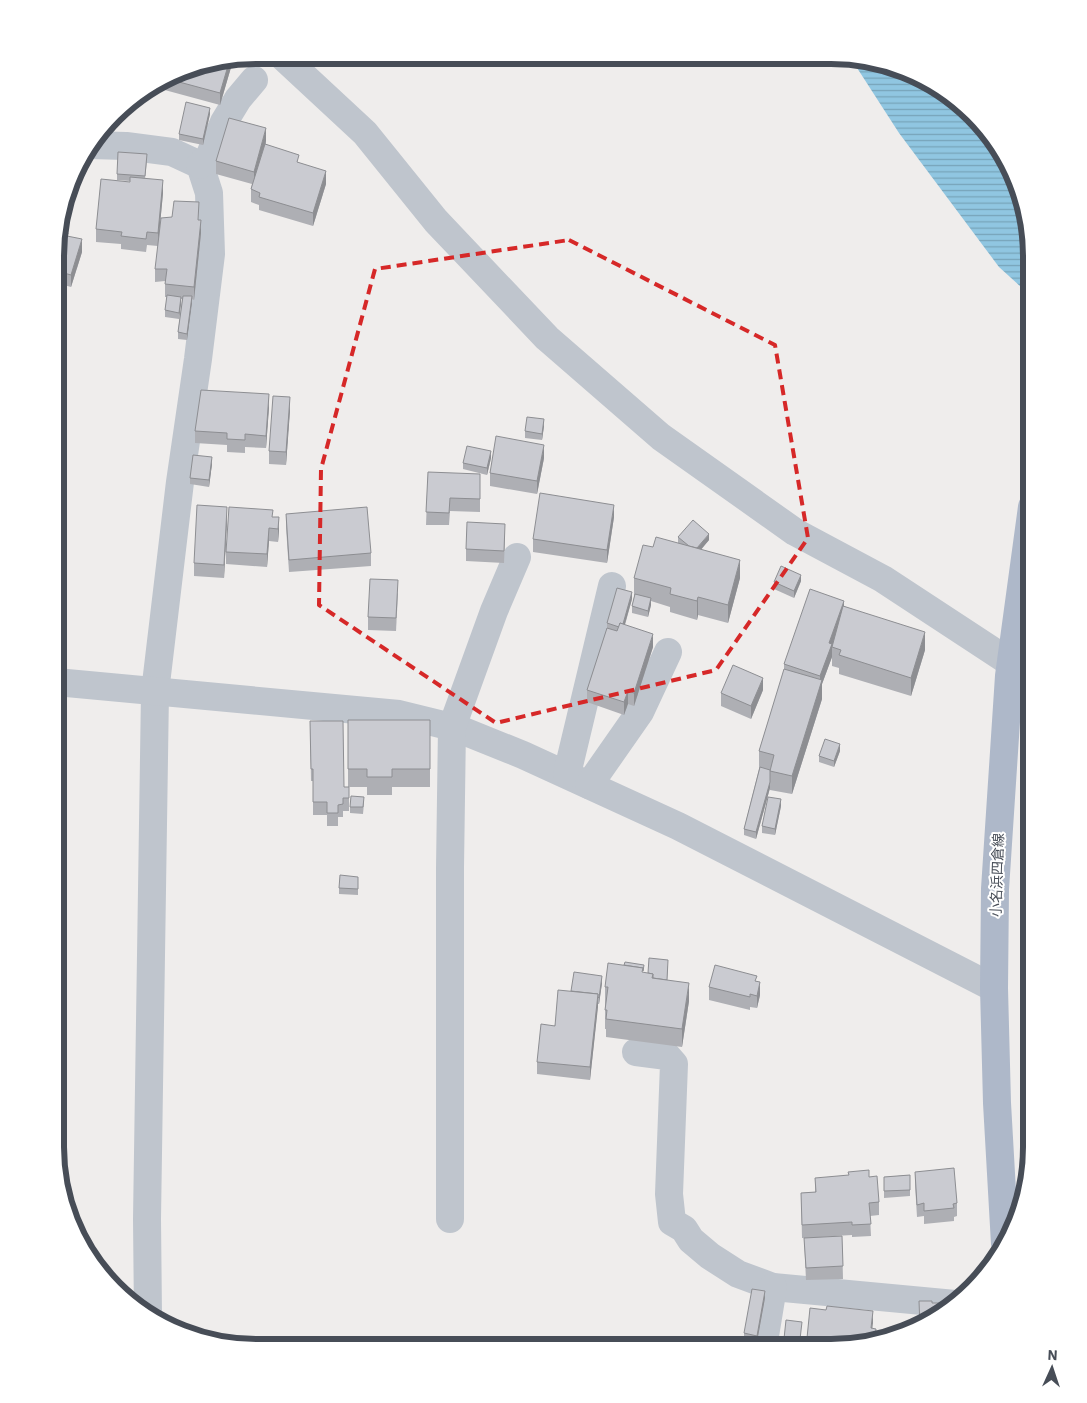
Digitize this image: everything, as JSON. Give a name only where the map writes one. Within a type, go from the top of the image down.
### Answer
[{"type":"main road","name":"小名浜四倉線","points":[[1004,1230],[997,1103],[994,988],[995,889],[1000,797],[1019,658],[1023,612]]},
{"type":"street","points":[[292,64],[365,133],[436,221],[547,338],[661,437],[795,532],[883,579],[1019,658]]},
{"type":"street","points":[[200,165],[209,157],[213,144],[238,99],[254,80]]},
{"type":"street","points":[[99,145],[126,146],[172,152],[200,165],[209,193],[211,254],[180,482],[155,692],[148,1306]]},
{"type":"street","points":[[450,1219],[452,727],[494,611],[517,558]]},
{"type":"street","points":[[578,780],[612,586]]},
{"type":"street","points":[[578,780],[640,712],[668,652]]},
{"type":"street","points":[[64,683],[399,714],[452,727],[523,755],[678,826],[994,988]]},
{"type":"street","points":[[636,1052],[667,1056],[674,1064],[669,1194],[672,1222],[684,1229],[691,1240],[710,1256],[738,1274],[773,1287],[944,1303]]},
{"type":"street","points":[[764,1339],[773,1287]]},
{"type":"highlighted area","points":[[569,240],[775,345],[808,538],[716,670],[496,723],[319,605],[321,469],[375,269]]},
{"type":"water","points":[[855,65],[881,70],[905,78],[927,89],[958,111],[984,139],[998,160],[1009,182],[1017,206],[1023,243],[1023,289],[999,267],[899,133]]},
{"type":"building","points":[[228,65],[220,93],[176,81],[206,70]]},
{"type":"building","points":[[186,102],[210,108],[203,139],[179,134]]},
{"type":"building","points":[[229,118],[266,128],[254,172],[216,161]]},
{"type":"building","points":[[265,144],[299,155],[297,162],[326,171],[313,213],[259,197],[260,193],[251,189]]},
{"type":"building","points":[[118,152],[147,154],[145,176],[117,174]]},
{"type":"building","points":[[130,177],[163,180],[158,233],[147,232],[146,239],[121,236],[122,232],[96,229],[101,179],[130,182]]},
{"type":"building","points":[[174,201],[199,202],[198,220],[201,220],[194,287],[165,284],[167,269],[155,269],[161,218],[172,217]]},
{"type":"building","points":[[65,232],[68,233],[67,236],[82,239],[71,275],[64,273]]},
{"type":"building","points":[[167,295],[181,297],[179,313],[165,310]]},
{"type":"building","points":[[183,296],[192,296],[187,334],[178,332]]},
{"type":"building","points":[[201,390],[269,394],[266,436],[245,434],[245,440],[227,439],[227,433],[195,431]]},
{"type":"building","points":[[273,396],[290,397],[286,452],[269,451]]},
{"type":"building","points":[[527,417],[544,419],[542,434],[525,431]]},
{"type":"building","points":[[496,436],[544,445],[537,481],[490,473]]},
{"type":"building","points":[[467,446],[491,451],[487,468],[463,463]]},
{"type":"building","points":[[193,455],[212,457],[209,480],[190,478]]},
{"type":"building","points":[[428,472],[480,474],[480,499],[450,498],[449,513],[426,512]]},
{"type":"building","points":[[540,493],[614,505],[607,550],[533,539]]},
{"type":"building","points":[[197,505],[227,507],[224,565],[194,563]]},
{"type":"building","points":[[229,507],[273,510],[272,517],[279,517],[278,529],[269,528],[267,554],[226,552]]},
{"type":"building","points":[[367,507],[371,553],[289,560],[286,514]]},
{"type":"building","points":[[693,520],[709,534],[697,548],[689,546],[678,537]]},
{"type":"building","points":[[467,522],[505,524],[504,551],[466,549]]},
{"type":"building","points":[[656,537],[740,560],[728,605],[698,597],[697,601],[670,594],[671,588],[634,578],[643,545],[653,547]]},
{"type":"building","points":[[781,566],[801,575],[794,591],[774,582]]},
{"type":"building","points":[[370,579],[398,580],[396,618],[368,617]]},
{"type":"building","points":[[617,588],[632,592],[623,624],[620,623],[619,627],[607,623]]},
{"type":"building","points":[[810,589],[844,601],[829,643],[832,644],[820,676],[784,664]]},
{"type":"building","points":[[635,594],[651,598],[648,611],[632,606]]},
{"type":"building","points":[[843,606],[925,632],[911,678],[839,655],[841,650],[832,647]]},
{"type":"building","points":[[620,623],[653,634],[634,693],[628,691],[624,702],[587,690],[607,628],[617,631]]},
{"type":"building","points":[[733,665],[763,678],[751,706],[721,693]]},
{"type":"building","points":[[784,669],[822,680],[792,776],[770,771],[774,755],[759,751]]},
{"type":"building","points":[[348,720],[430,720],[430,769],[392,769],[392,777],[367,777],[367,769],[348,769]]},
{"type":"building","points":[[310,721],[343,721],[344,787],[349,787],[349,798],[343,798],[343,804],[338,805],[338,813],[327,813],[327,802],[313,802]]},
{"type":"building","points":[[825,739],[840,744],[834,761],[819,756]]},
{"type":"building","points":[[760,767],[770,770],[770,782],[756,832],[744,829]]},
{"type":"building","points":[[351,796],[364,797],[363,807],[350,807]]},
{"type":"building","points":[[768,797],[781,799],[775,829],[762,826]]},
{"type":"building","points":[[340,875],[358,877],[358,889],[339,888]]},
{"type":"building","points":[[649,958],[668,960],[667,980],[653,978],[653,974],[648,973]]},
{"type":"building","points":[[625,962],[644,965],[643,971],[643,968],[624,965]]},
{"type":"building","points":[[608,963],[643,968],[642,972],[653,974],[652,978],[689,983],[682,1029],[606,1019],[607,1010],[605,1010],[608,987],[605,987]]},
{"type":"building","points":[[715,965],[757,976],[755,981],[760,982],[757,996],[750,994],[750,997],[709,987]]},
{"type":"building","points":[[574,972],[602,976],[599,998],[598,994],[571,991]]},
{"type":"building","points":[[558,990],[598,994],[590,1067],[537,1062],[541,1024],[555,1026]]},
{"type":"building","points":[[954,1168],[957,1203],[953,1204],[954,1208],[924,1211],[924,1203],[917,1205],[915,1172]]},
{"type":"building","points":[[869,1170],[869,1177],[877,1176],[879,1202],[869,1203],[871,1224],[852,1225],[852,1222],[802,1225],[801,1193],[816,1192],[815,1178],[849,1175],[848,1172]]},
{"type":"building","points":[[910,1175],[910,1190],[884,1191],[884,1177]]},
{"type":"building","points":[[842,1236],[843,1266],[806,1268],[804,1238]]},
{"type":"building","points":[[752,1289],[765,1291],[757,1336],[744,1333]]},
{"type":"building","points":[[919,1301],[939,1303],[939,1306],[920,1317]]},
{"type":"building","points":[[827,1306],[873,1311],[871,1328],[876,1329],[875,1334],[844,1339],[807,1339],[810,1308],[826,1310]]},
{"type":"building","points":[[786,1320],[802,1322],[800,1339],[784,1339]]}]
